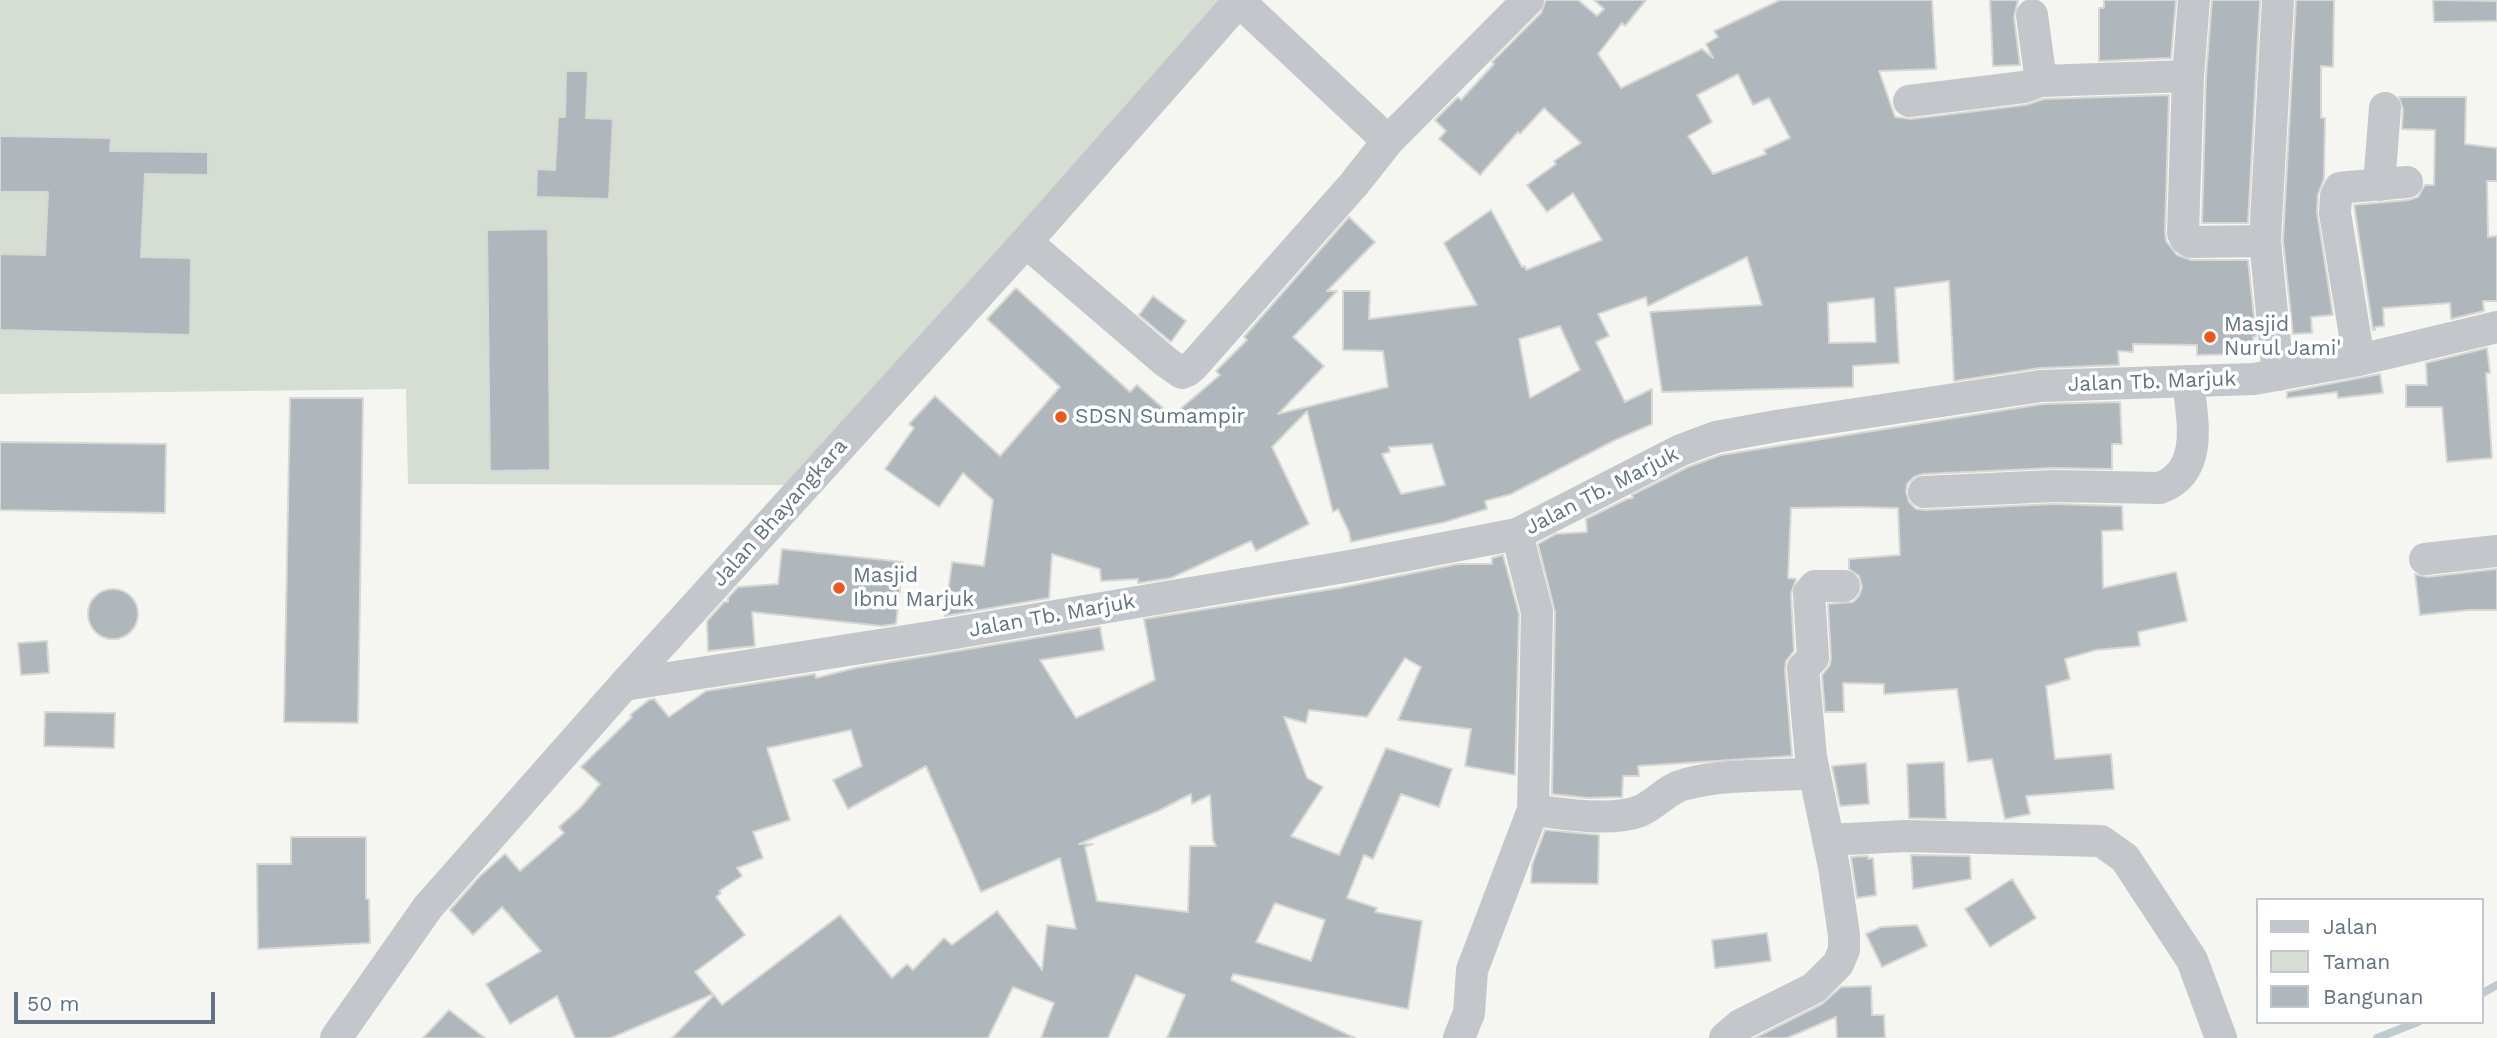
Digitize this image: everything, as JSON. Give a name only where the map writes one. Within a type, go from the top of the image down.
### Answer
[{"type":"street","points":[[1026,242],[1177,371],[1187,371],[1293,254],[1388,141],[1528,0]]},
{"type":"street","points":[[2194,0],[2188,76],[2183,233],[2186,239],[2192,242],[2265,240]]},
{"type":"street","points":[[2278,0],[2265,240],[2278,375]]},
{"type":"street","points":[[1239,1],[1388,141]]},
{"type":"street","name":"Jalan Bhayangkara","points":[[336,1038],[428,907],[1239,1]]},
{"type":"street","points":[[2032,15],[2041,81]]},
{"type":"street","points":[[1909,101],[2024,87],[2041,81],[2188,76]]},
{"type":"street","points":[[2359,360],[2335,213],[2336,196],[2340,188],[2393,183],[2385,108]]},
{"type":"street","name":"Jalan Tb. Marjuk","points":[[624,685],[931,637],[1350,566],[1517,534],[1681,450],[1716,437],[2041,386],[2245,379],[2278,375],[2359,360],[2497,327]]},
{"type":"street","points":[[1924,492],[2054,486],[2160,488],[2171,484],[2186,469],[2193,444],[2188,381]]},
{"type":"street","points":[[1459,1038],[1469,1013],[1472,970],[1533,810],[1537,612],[1517,534]]},
{"type":"street","points":[[2425,559],[2497,551]]},
{"type":"street","points":[[1725,1038],[1740,1025],[1814,988],[1838,964],[1844,950],[1844,934],[1814,773],[1803,668],[1813,657],[1809,593],[1815,586],[1844,586]]},
{"type":"street","points":[[1533,810],[1621,816],[1641,811],[1682,785],[1741,777],[1814,773]]},
{"type":"street","points":[[1828,840],[1906,835],[2101,841],[2125,858],[2192,960],[2221,1038]]},
{"type":"green space","points":[[0,0],[1223,0],[802,485],[408,484],[406,389],[0,394]]},
{"type":"building","points":[[1546,0],[1578,0],[1597,16],[1604,9],[1594,0],[1646,0],[1625,26],[1622,23],[1598,54],[1621,88],[1702,49],[1713,58],[1706,44],[1718,37],[1714,31],[1780,0],[1932,0],[1936,69],[1879,71],[1895,117],[1911,119],[2026,105],[2044,99],[2169,95],[2166,241],[2177,255],[2191,260],[2248,260],[2256,336],[2253,337],[2254,354],[2197,355],[2197,345],[2133,344],[2133,352],[2118,351],[2119,365],[2040,368],[1954,381],[1949,281],[1895,288],[1899,363],[1853,366],[1853,387],[1662,392],[1650,312],[1762,305],[1747,257],[1648,306],[1646,297],[1598,314],[1609,336],[1596,342],[1625,402],[1652,389],[1652,424],[1613,441],[1511,494],[1485,501],[1487,509],[1445,522],[1351,542],[1338,509],[1333,512],[1307,411],[1272,447],[1309,524],[1256,551],[1251,541],[1171,578],[1138,583],[1138,579],[1101,581],[1100,569],[1052,554],[1049,598],[945,616],[952,562],[984,566],[993,500],[963,473],[939,507],[885,469],[914,428],[909,424],[935,396],[1000,456],[1060,387],[987,319],[1016,288],[1130,392],[1137,385],[1172,416],[1220,375],[1216,371],[1247,340],[1244,337],[1349,217],[1375,242],[1327,291],[1337,291],[1293,337],[1324,366],[1278,414],[1388,387],[1383,351],[1343,350],[1343,291],[1370,291],[1369,319],[1477,305],[1444,243],[1491,210],[1526,270],[1602,240],[1573,193],[1547,212],[1527,185],[1556,164],[1554,161],[1581,143],[1544,108],[1520,134],[1518,132],[1480,175],[1439,139],[1446,131],[1435,120],[1458,97],[1461,100],[1494,64],[1492,62],[1541,13]],"holes":[[[1738,74],[1753,105],[1769,98],[1790,138],[1764,150],[1766,154],[1713,174],[1688,136],[1712,122],[1697,95]],[[1874,298],[1876,342],[1829,343],[1828,303]],[[1560,326],[1580,370],[1530,398],[1519,339]],[[1432,444],[1445,485],[1401,494],[1382,454],[1390,452],[1389,447]]]},
{"type":"building","points":[[1990,0],[2018,0],[2014,17],[2020,65],[1993,66]]},
{"type":"building","points":[[2104,0],[2176,0],[2171,58],[2099,61],[2099,8],[2104,8]]},
{"type":"building","points":[[2212,0],[2260,0],[2248,223],[2202,223],[2206,77]]},
{"type":"building","points":[[2296,0],[2334,0],[2333,67],[2321,66],[2321,118],[2325,118],[2324,179],[2318,194],[2317,212],[2333,315],[2311,317],[2312,333],[2293,334],[2283,241]]},
{"type":"building","points":[[2433,0],[2497,1],[2497,21],[2434,22]]},
{"type":"building","points":[[566,71],[588,71],[586,118],[613,119],[609,199],[536,197],[537,169],[555,170],[558,117],[565,117]]},
{"type":"building","points":[[2399,97],[2466,97],[2465,144],[2497,148],[2497,181],[2487,181],[2488,237],[2497,236],[2497,301],[2483,301],[2484,311],[2451,319],[2450,303],[2383,308],[2384,326],[2375,327],[2373,330],[2354,205],[2409,200],[2418,197],[2425,185],[2434,185],[2435,130],[2402,129],[2403,109]]},
{"type":"building","points":[[0,136],[111,138],[110,151],[208,152],[208,175],[145,174],[141,257],[191,258],[190,335],[0,330],[0,254],[45,255],[48,192],[0,192]]},
{"type":"building","points":[[548,229],[550,470],[490,471],[487,230]]},
{"type":"building","points":[[1153,296],[1186,321],[1171,342],[1139,315]]},
{"type":"building","points":[[2487,348],[2490,373],[2486,373],[2492,458],[2447,462],[2442,407],[2406,407],[2406,385],[2427,385],[2426,363]]},
{"type":"building","points":[[2380,374],[2383,393],[2338,398],[2337,392],[2287,398],[2287,392]]},
{"type":"building","points":[[290,398],[363,398],[358,723],[284,722]]},
{"type":"building","points":[[2120,402],[2122,444],[2112,444],[2112,469],[2053,468],[1923,474],[1914,477],[1907,484],[1906,492],[1909,502],[1916,509],[1925,510],[2054,504],[2122,506],[2123,530],[2102,531],[2103,588],[2176,572],[2187,621],[2138,632],[2140,646],[2096,650],[2065,659],[2070,679],[2046,686],[2055,759],[2111,754],[2114,789],[2026,796],[2030,814],[2005,819],[1992,759],[1968,762],[1957,689],[1884,694],[1884,684],[1843,683],[1844,712],[1825,712],[1822,675],[1830,665],[1831,657],[1828,604],[1853,602],[1862,587],[1859,576],[1849,569],[1849,559],[1900,555],[1898,508],[1854,507],[1791,508],[1788,578],[1796,579],[1791,594],[1794,651],[1786,661],[1785,670],[1792,756],[1638,766],[1639,776],[1623,776],[1622,797],[1588,798],[1552,794],[1555,612],[1538,544],[1556,534],[1587,532],[1586,519],[1633,498],[1632,495],[1688,467],[1721,455],[2043,404]]},
{"type":"building","points":[[0,442],[166,444],[165,513],[0,510]]},
{"type":"building","name":"Masjid Ibnu Marjuk","points":[[782,549],[903,562],[896,624],[882,626],[752,612],[755,646],[708,651],[707,621],[724,602],[728,602],[728,598],[738,587],[778,584]]},
{"type":"building","points":[[1503,555],[1519,614],[1515,775],[1465,766],[1471,729],[1398,720],[1421,667],[1405,658],[1367,717],[1309,710],[1306,723],[1284,717],[1307,778],[1323,787],[1291,836],[1339,855],[1386,748],[1452,769],[1439,807],[1401,794],[1373,859],[1364,855],[1347,898],[1377,908],[1375,912],[1422,921],[1408,1009],[1233,974],[1231,980],[1355,1038],[1167,1038],[1185,995],[1136,975],[1108,1038],[1041,1038],[1054,1003],[1013,987],[988,1038],[672,1038],[714,995],[722,1005],[840,915],[892,978],[907,964],[913,970],[944,938],[952,945],[997,911],[1042,970],[1047,925],[1076,929],[1060,858],[981,892],[926,766],[848,809],[833,780],[862,766],[851,730],[767,748],[790,820],[753,832],[763,858],[737,868],[742,876],[719,891],[721,893],[716,897],[745,935],[695,972],[713,994],[611,1038],[575,1038],[557,996],[510,1024],[486,984],[541,951],[502,907],[473,935],[450,910],[480,876],[505,854],[520,871],[564,833],[559,827],[581,807],[600,784],[581,767],[632,717],[630,715],[649,700],[654,699],[669,717],[706,691],[815,674],[816,678],[855,668],[1100,627],[1104,650],[1040,660],[1076,718],[1155,680],[1144,619],[1339,588],[1458,564],[1492,564],[1492,558]],"holes":[[[1191,794],[1192,804],[1210,795],[1213,840],[1216,846],[1190,846],[1188,912],[1097,901],[1085,847],[1093,844],[1079,844]],[[1275,903],[1325,920],[1311,961],[1256,942]]]},
{"type":"building","points":[[2497,569],[2497,610],[2420,615],[2415,574],[2427,577]]},
{"type":"building","points":[[113,589],[131,596],[138,614],[131,632],[113,639],[95,632],[88,614],[95,596]]},
{"type":"building","points":[[47,641],[49,673],[21,675],[18,643]]},
{"type":"building","points":[[45,712],[115,713],[114,748],[44,746]]},
{"type":"building","points":[[1944,762],[1946,819],[1909,818],[1907,764]]},
{"type":"building","points":[[1866,763],[1869,804],[1840,806],[1832,766]]},
{"type":"building","points":[[1545,830],[1599,835],[1598,884],[1531,883],[1532,865]]},
{"type":"building","points":[[291,837],[366,837],[366,899],[369,899],[370,943],[258,949],[257,864],[291,864]]},
{"type":"building","points":[[1911,855],[1970,856],[1971,879],[1913,889]]},
{"type":"building","points":[[1868,856],[1868,859],[1873,858],[1876,895],[1857,898],[1851,857]]},
{"type":"building","points":[[2012,879],[2036,918],[1990,947],[1965,909]]},
{"type":"building","points":[[1917,925],[1927,946],[1882,967],[1866,934],[1881,927]]},
{"type":"building","points":[[1767,933],[1771,961],[1715,968],[1712,940]]},
{"type":"building","points":[[1871,986],[1872,1015],[1884,1015],[1885,1038],[1837,1038],[1836,1017],[1787,1038],[1755,1038],[1822,1004],[1841,987]]},
{"type":"building","points":[[449,1010],[485,1038],[423,1038]]},
{"type":"waterway","points":[[2483,993],[2497,985]]},
{"type":"waterway","points":[[2377,1038],[2413,1024]]},
{"type":"place","name":"Masjid Nurul Jami'","points":[[2210,337]]},
{"type":"place","name":"SDSN Sumampir","points":[[1061,417]]},
{"type":"place","name":"Masjid Ibnu Marjuk","points":[[839,588]]}]
